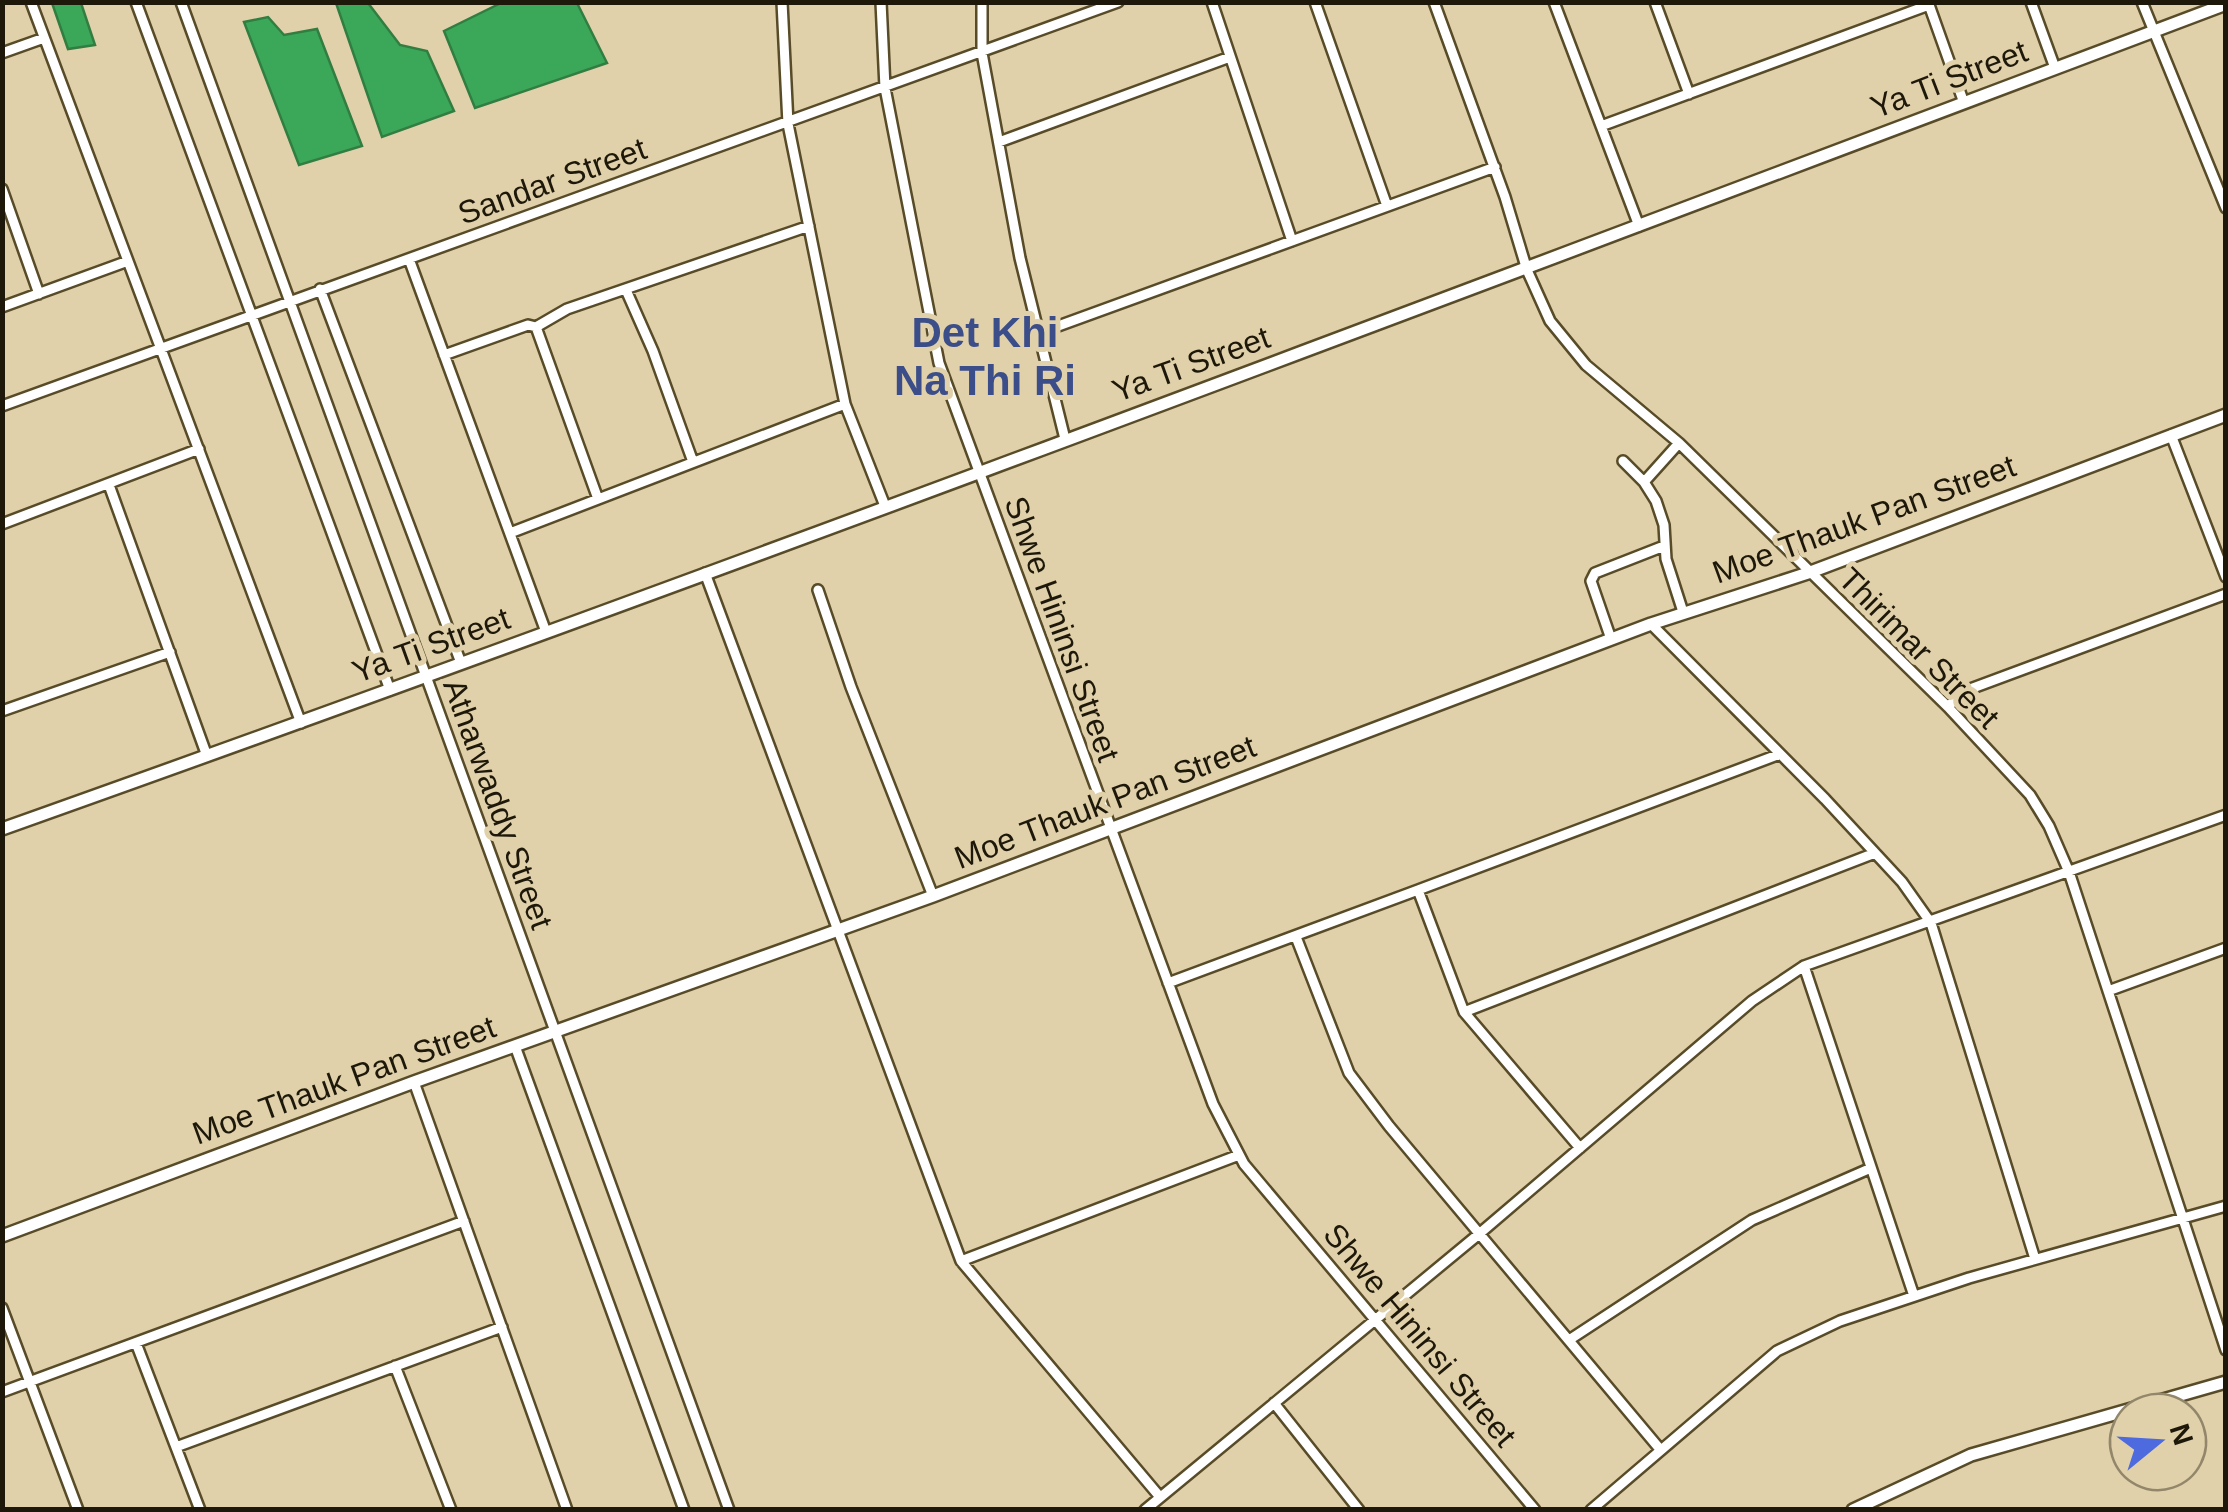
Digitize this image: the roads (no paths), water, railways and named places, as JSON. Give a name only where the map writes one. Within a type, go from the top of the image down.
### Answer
[{"type":"street","points":[[31,2],[301,723]]},
{"type":"street","points":[[136,2],[390,690]]},
{"type":"street","name":"Atharwaddy Street","points":[[180,2],[729,1510]]},
{"type":"street","points":[[782,2],[788,124],[846,404],[884,506]]},
{"type":"street","name":"Shwe Hininsi Street","points":[[881,2],[886,88],[939,363],[1213,1104],[1240,1154],[1374,1321],[1535,1510]]},
{"type":"street","points":[[982,2],[982,53],[1020,258],[1066,440]]},
{"type":"street","name":"Sandar Street","points":[[2,406],[288,299],[788,124],[1118,2]]},
{"type":"street","points":[[1212,2],[1292,241]]},
{"type":"street","points":[[1316,2],[1387,206]]},
{"type":"street","name":"Thirimar Street","points":[[1434,2],[1527,270],[1550,322],[1586,365],[1679,443],[1948,707],[2030,795],[2049,826],[2069,872],[2226,1350]]},
{"type":"street","points":[[1554,2],[1640,226]]},
{"type":"street","points":[[1656,2],[1689,94]]},
{"type":"street","points":[[2032,2],[2056,68]]},
{"type":"street","points":[[2142,2],[2226,208]]},
{"type":"street","points":[[1602,126],[1929,4],[1964,102]]},
{"type":"street","name":"Ya Ti Street","points":[[2,829],[301,723],[1527,270],[2226,4]]},
{"type":"street","points":[[2,53],[44,38]]},
{"type":"street","points":[[999,142],[1230,57]]},
{"type":"street","points":[[1039,333],[1494,167]]},
{"type":"street","points":[[3,194],[39,294]]},
{"type":"street","points":[[444,356],[528,326],[536,327],[568,309],[809,226]]},
{"type":"street","points":[[409,259],[546,632]]},
{"type":"street","points":[[2,307],[128,261]]},
{"type":"street","points":[[320,289],[462,663]]},
{"type":"street","points":[[626,290],[653,351],[693,462]]},
{"type":"street","points":[[536,327],[598,499]]},
{"type":"street","points":[[510,533],[846,404]]},
{"type":"street","name":"Moe Thauk Pan Street","points":[[2,1236],[414,1082],[933,896],[1683,612],[1808,573],[2226,415]]},
{"type":"street","points":[[2171,435],[2226,577]]},
{"type":"street","points":[[1644,482],[1679,443]]},
{"type":"street","points":[[2,524],[199,449]]},
{"type":"street","points":[[1623,461],[1656,501],[1683,612]]},
{"type":"street","points":[[109,485],[207,756]]},
{"type":"street","points":[[1610,639],[1591,581],[1594,573],[1664,546]]},
{"type":"street","points":[[706,573],[961,1261],[1160,1498]]},
{"type":"street","points":[[818,590],[933,896]]},
{"type":"street","points":[[1948,707],[1962,692],[2226,594]]},
{"type":"street","points":[[1651,624],[1875,853],[1931,923],[2035,1259]]},
{"type":"street","points":[[2,711],[170,652]]},
{"type":"street","points":[[1168,983],[1780,754]]},
{"type":"street","points":[[1145,1510],[1479,1234],[1752,1001],[1804,966],[2226,815]]},
{"type":"street","points":[[1464,1012],[1875,853]]},
{"type":"street","points":[[1418,890],[1464,1012],[1580,1148]]},
{"type":"street","points":[[1296,937],[1349,1072],[1659,1448]]},
{"type":"street","points":[[2108,991],[2226,948]]},
{"type":"street","points":[[1804,966],[1914,1296]]},
{"type":"street","points":[[515,1046],[684,1510]]},
{"type":"street","points":[[414,1082],[567,1510]]},
{"type":"street","points":[[961,1261],[1240,1154]]},
{"type":"street","points":[[1568,1340],[1752,1220],[1871,1168]]},
{"type":"street","points":[[1591,1510],[1777,1351],[1840,1321],[1914,1296],[2226,1206]]},
{"type":"street","points":[[2,1392],[464,1221]]},
{"type":"street","points":[[2,1308],[78,1510]]},
{"type":"street","points":[[176,1446],[502,1327]]},
{"type":"street","points":[[136,1343],[200,1510]]},
{"type":"street","points":[[395,1366],[451,1510]]},
{"type":"street","points":[[1853,1510],[1971,1455],[2226,1382]]},
{"type":"street","points":[[1274,1403],[1359,1510]]},
{"type":"district","name":"Det Khi Na Thi Ri","points":[[985,356]]}]
